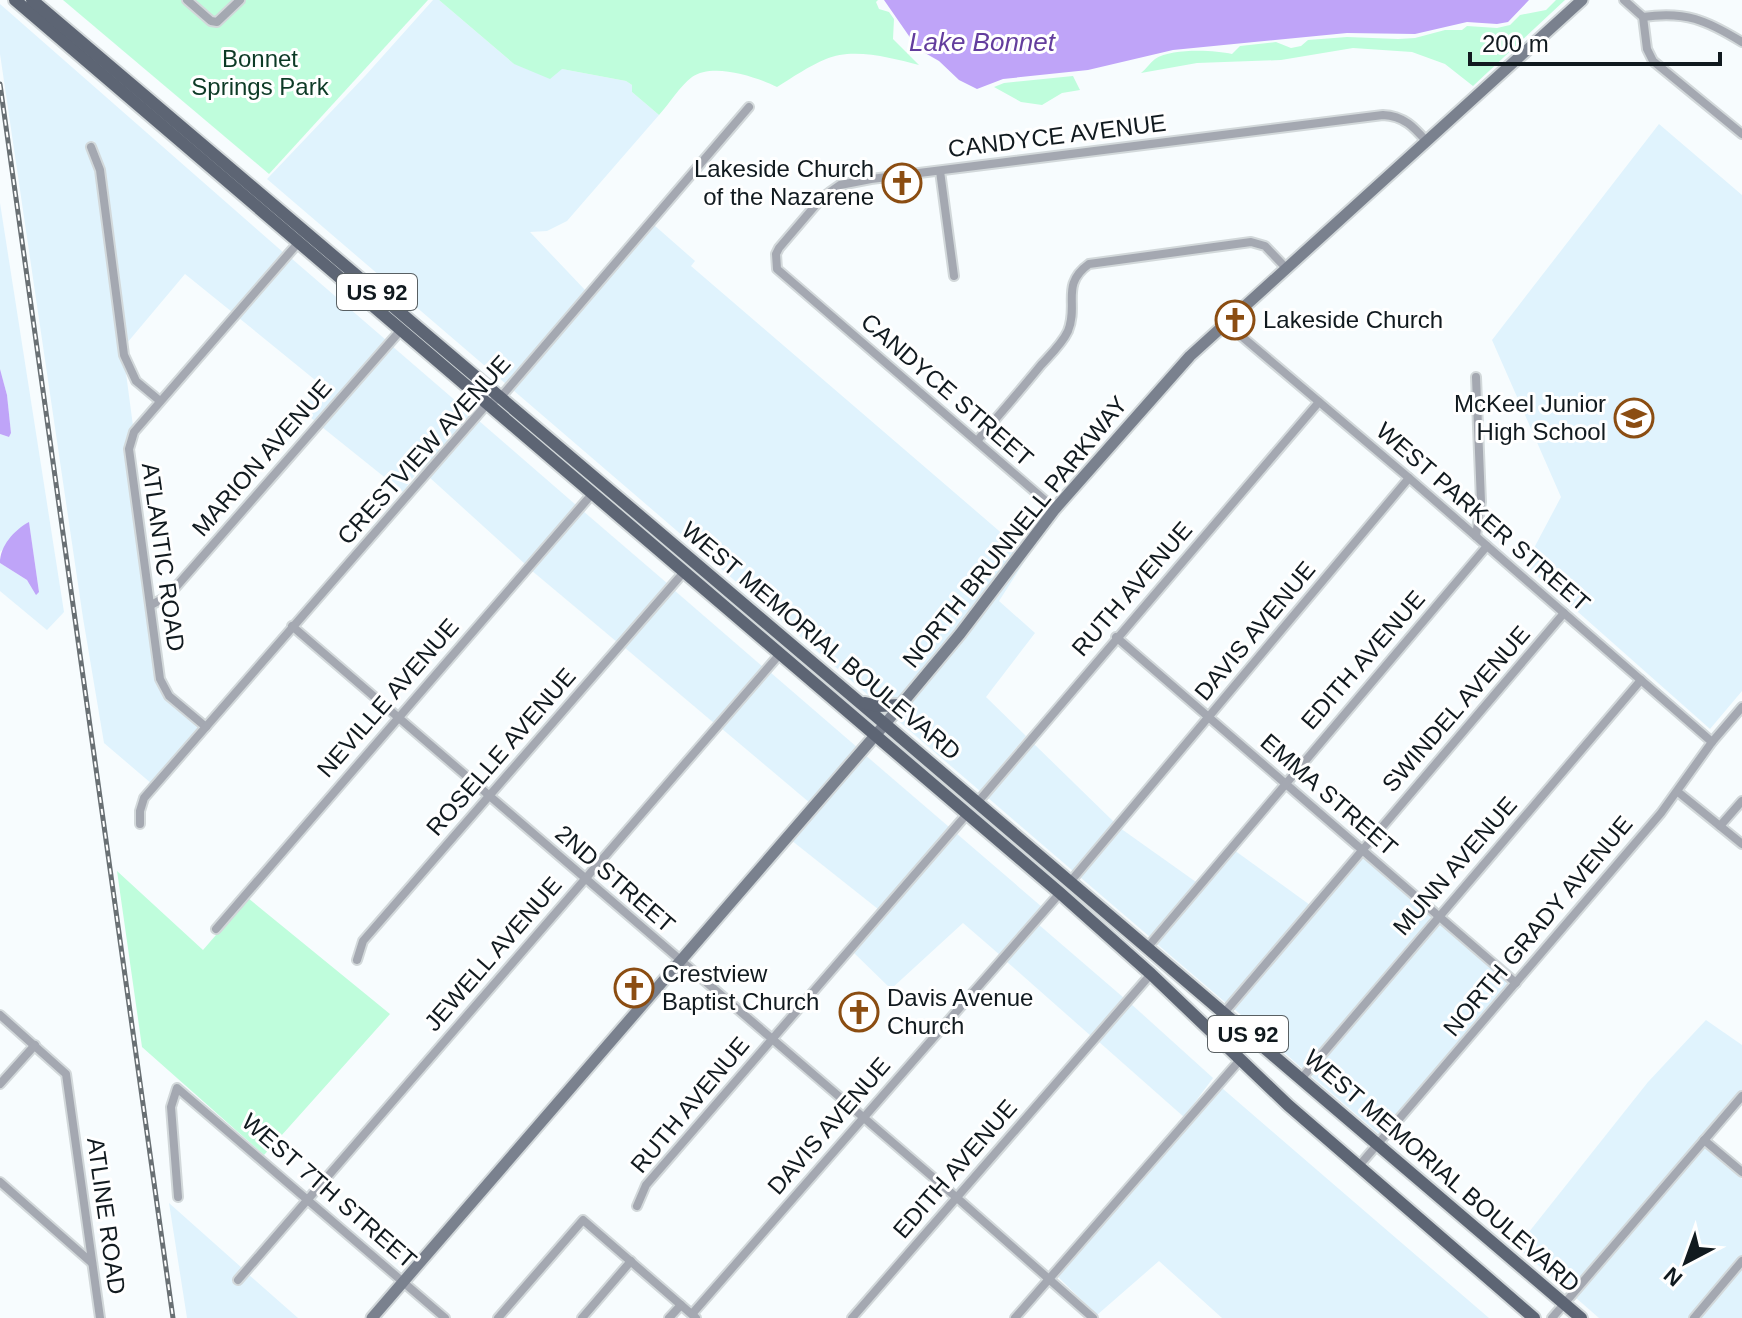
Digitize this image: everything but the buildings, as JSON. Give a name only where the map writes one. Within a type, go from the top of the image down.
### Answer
[{"type":"main road","name":"WEST MEMORIAL BOULEVARD","points":[[15,0],[30,6],[308,233],[1581,1318]]},
{"type":"main road","name":"WEST MEMORIAL BOULEVARD","points":[[30,6],[225,181],[1151,974]]},
{"type":"main road","points":[[225,181],[290,228],[308,233]]},
{"type":"main road","points":[[298,243],[315,249],[389,310],[406,317]]},
{"type":"main road","points":[[658,551],[694,563]]},
{"type":"main road","points":[[683,573],[721,585]]},
{"type":"main road","points":[[857,700],[878,706],[901,705]]},
{"type":"main road","points":[[1041,877],[1070,882]]},
{"type":"main road","points":[[1060,893],[1091,900]]},
{"type":"main road","name":"US 92","points":[[1151,974],[1358,1167],[1534,1318]]},
{"type":"street","points":[[187,0],[211,21],[217,22],[237,1]]},
{"type":"street","name":"NORTH BRUNNELL PARKWAY","points":[[372,1318],[885,724],[960,634],[1055,509],[1190,356],[1582,0]]},
{"type":"street","points":[[1624,0],[1643,17],[1647,49],[1653,61],[1742,134]]},
{"type":"street","points":[[1643,17],[1665,14],[1695,17],[1742,42]]},
{"type":"street","name":"CRESTVIEW AVENUE","points":[[140,824],[144,798],[487,404],[500,398],[749,107]]},
{"type":"street","name":"CANDYCE AVENUE","points":[[814,302],[781,274],[775,262],[779,248],[820,200],[840,185],[1383,115],[1406,120],[1427,142]]},
{"type":"street","points":[[91,147],[100,170],[124,355],[136,381],[160,401]]},
{"type":"street","points":[[940,171],[954,276]]},
{"type":"street","points":[[977,441],[1063,340],[1072,315],[1071,291],[1074,281],[1089,264],[1251,242],[1265,246],[1287,269]]},
{"type":"street","name":"ATLANTIC ROAD","points":[[206,727],[164,690],[160,679],[129,449],[134,432],[298,243]]},
{"type":"street","name":"CANDYCE STREET","points":[[814,302],[1055,509]]},
{"type":"street","name":"WEST PARKER STREET","points":[[1227,324],[1712,742]]},
{"type":"street","name":"MARION AVENUE","points":[[151,605],[168,596],[400,331]]},
{"type":"street","points":[[1476,377],[1481,502],[1476,536]]},
{"type":"street","name":"RUTH AVENUE","points":[[977,803],[1319,402]]},
{"type":"street","name":"DAVIS AVENUE","points":[[1070,882],[1409,478]]},
{"type":"street","name":"NEVILLE AVENUE","points":[[216,929],[592,494]]},
{"type":"street","name":"EDITH AVENUE","points":[[1147,948],[1487,546]]},
{"type":"street","name":"ROSELLE AVENUE","points":[[357,960],[363,941],[683,573]]},
{"type":"street","name":"SWINDEL AVENUE","points":[[1224,1013],[1564,613]]},
{"type":"street","name":"2ND STREET","points":[[292,626],[1093,1318]]},
{"type":"street","name":"EMMA STREET","points":[[1116,637],[1516,983]]},
{"type":"street","name":"JEWELL AVENUE","points":[[238,1280],[779,655]]},
{"type":"street","name":"MUNN AVENUE","points":[[1301,1079],[1641,680]]},
{"type":"street","name":"NORTH GRADY AVENUE","points":[[1358,1167],[1678,792],[1712,742],[1742,707]]},
{"type":"street","points":[[1678,792],[1742,844]]},
{"type":"street","points":[[1720,826],[1742,801]]},
{"type":"street","name":"RUTH AVENUE","points":[[637,1206],[646,1185],[967,814]]},
{"type":"street","name":"DAVIS AVENUE","points":[[694,1316],[1060,893]]},
{"type":"street","name":"EDITH AVENUE","points":[[852,1318],[1151,974]]},
{"type":"street","name":"ATLINE ROAD","points":[[0,1015],[66,1074],[100,1318]]},
{"type":"street","points":[[0,1084],[35,1045]]},
{"type":"street","points":[[1015,1318],[1240,1060]]},
{"type":"street","name":"WEST 7TH STREET","points":[[178,1197],[171,1107],[177,1088],[445,1318]]},
{"type":"street","points":[[1552,1318],[1742,1096]]},
{"type":"street","points":[[1704,1140],[1742,1172]]},
{"type":"street","points":[[0,1182],[92,1263]]},
{"type":"street","points":[[498,1318],[583,1220],[694,1316]]},
{"type":"street","points":[[582,1318],[631,1261]]},
{"type":"street","points":[[1694,1318],[1742,1261]]},
{"type":"street","points":[[669,1318],[681,1305]]},
{"type":"shaded area","points":[[433,0],[439,0],[514,64],[626,81],[632,85],[632,92],[659,115],[567,221],[547,231],[530,232],[586,291],[506,384],[267,179]]},
{"type":"shaded area","points":[[0,4],[284,253],[232,312],[185,274],[127,343],[104,169],[94,141],[86,145],[95,171],[119,356],[126,373],[133,426],[126,438],[124,451],[155,680],[166,699],[200,728],[152,784],[104,743],[0,54]]},
{"type":"shaded area","name":"McKeel Junior High School","points":[[1659,124],[1742,195],[1742,691],[1710,729],[1525,565],[1561,497],[1492,340]]},
{"type":"shaded area","points":[[0,203],[64,612],[47,630],[0,591],[0,563],[27,580],[39,592],[29,523],[0,552],[0,434],[9,437],[11,433],[7,395],[0,369]]},
{"type":"shaded area","points":[[654,225],[695,261],[691,266],[1019,548],[899,701],[875,701],[513,390]]},
{"type":"shaded area","points":[[291,258],[386,340],[315,421],[302,411],[320,384],[239,318]]},
{"type":"shaded area","points":[[392,346],[472,415],[422,471],[419,469],[403,492],[322,427]]},
{"type":"shaded area","points":[[478,420],[576,505],[525,564],[429,477]]},
{"type":"shaded area","points":[[583,511],[668,584],[617,642],[531,570]]},
{"type":"shaded area","points":[[1025,554],[1028,556],[999,601],[1035,633],[986,697],[1026,736],[980,791],[896,719]]},
{"type":"shaded area","points":[[674,590],[763,667],[714,723],[624,647]]},
{"type":"shaded area","points":[[770,672],[858,748],[810,803],[721,728]]},
{"type":"shaded area","points":[[1032,742],[1114,822],[1073,871],[987,797]]},
{"type":"shaded area","points":[[864,754],[949,827],[878,909],[791,840]]},
{"type":"shaded area","points":[[1120,828],[1196,882],[1150,937],[1080,877]]},
{"type":"shaded area","points":[[956,833],[1042,907],[1000,955],[963,923],[891,989],[853,952]]},
{"type":"shaded area","points":[[1234,850],[1310,905],[1226,1003],[1156,943]]},
{"type":"shaded area","points":[[1362,856],[1432,917],[1303,1069],[1233,1008]]},
{"type":"shaded area","points":[[1438,923],[1510,984],[1379,1134],[1310,1075]]},
{"type":"shaded area","points":[[1038,924],[1124,998],[1091,1036],[1006,961]]},
{"type":"shaded area","points":[[1130,1003],[1213,1078],[1184,1117],[1098,1041]]},
{"type":"shaded area","points":[[1706,1020],[1742,1045],[1742,1090],[1568,1291],[1517,1247],[1648,1082]]},
{"type":"shaded area","points":[[1222,1088],[1489,1318],[1222,1318],[1159,1261],[1097,1315],[1057,1276]]},
{"type":"shaded area","points":[[1704,1146],[1742,1179],[1742,1255],[1688,1318],[1599,1318],[1575,1297]]},
{"type":"shaded area","points":[[169,1203],[242,1268],[232,1281],[238,1286],[248,1274],[298,1318],[187,1318]]},
{"type":"shaded area","points":[[1742,1268],[1742,1318],[1700,1318]]},
{"type":"green space","name":"Bonnet Springs Park","points":[[63,0],[428,0],[269,174]]},
{"type":"green space","points":[[439,0],[878,0],[879,9],[889,12],[894,19],[893,39],[919,65],[872,55],[848,54],[813,65],[777,87],[735,73],[711,71],[692,77],[659,115],[632,92],[632,85],[626,81],[562,69],[550,79],[514,64]]},
{"type":"green space","points":[[1556,0],[1565,0],[1473,86],[1445,64],[1412,52],[1353,48],[1281,60],[1197,63],[1141,73],[1162,55],[1182,52],[1232,54],[1240,46],[1276,42],[1291,48],[1301,46],[1308,40],[1415,38],[1445,30],[1462,30],[1467,26],[1497,28],[1510,25],[1520,15],[1546,10]]},
{"type":"green space","points":[[1073,76],[1080,90],[1062,93],[1042,105],[1021,102],[994,87],[1004,83]]},
{"type":"green space","points":[[117,871],[203,950],[248,898],[390,1014],[264,1155],[142,1047]]},
{"type":"water","name":"Lake Bonnet","points":[[884,0],[1529,0],[1508,22],[1497,24],[1467,22],[1415,34],[1347,33],[1173,50],[1088,70],[1003,79],[977,89],[959,80],[939,61],[918,49]]},
{"type":"water","points":[[0,369],[7,395],[9,437],[0,434]]},
{"type":"water","points":[[29,522],[39,592],[36,595],[27,580],[0,563],[9,539]]},
{"type":"railway","points":[[0,84],[173,1318]]},
{"type":"place","name":"Lakeside Church of the Nazarene","points":[[902,183]]},
{"type":"place","name":"Lakeside Church","points":[[1235,320]]},
{"type":"place","name":"McKeel Junior High School","points":[[1634,418]]},
{"type":"place","name":"Crestview Baptist Church","points":[[634,988]]},
{"type":"place","name":"Davis Avenue Church","points":[[859,1012]]}]
